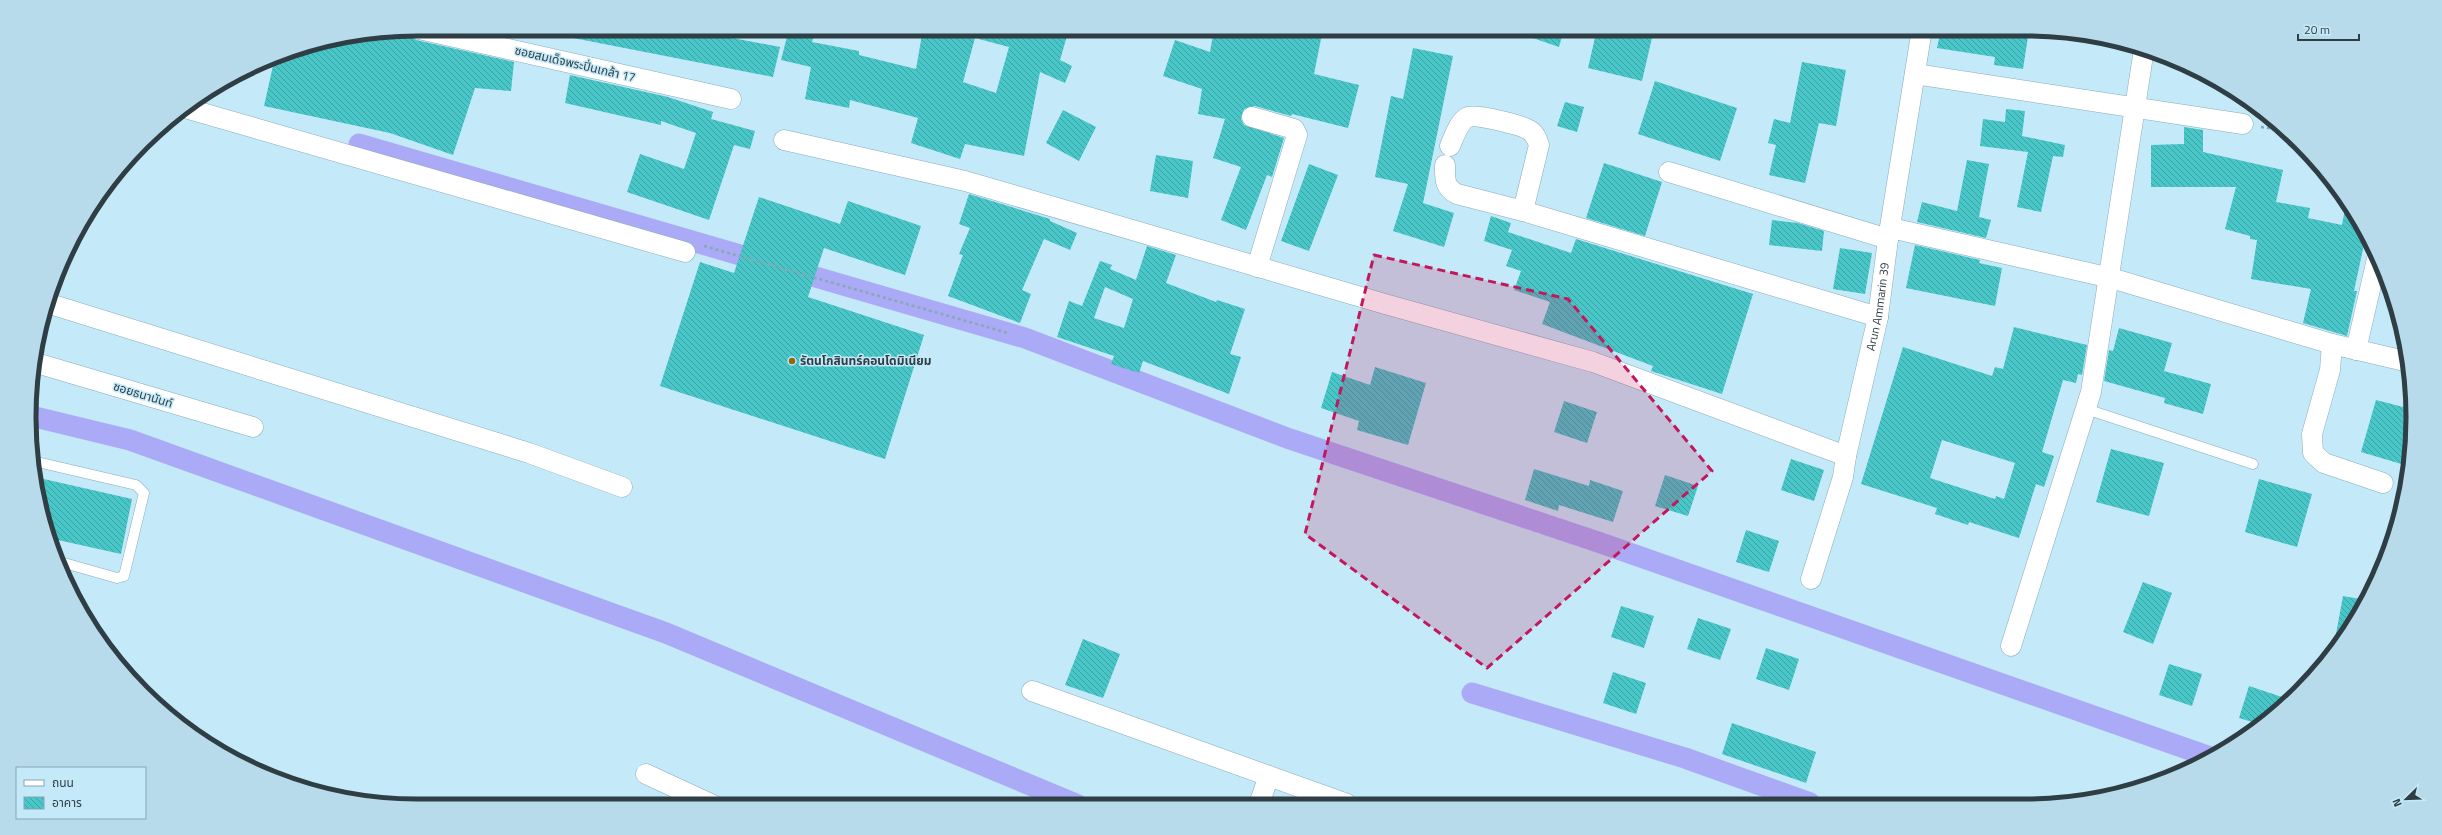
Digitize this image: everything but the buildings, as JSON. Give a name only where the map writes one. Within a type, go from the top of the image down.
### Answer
[{"type":"street","name":"ซอยสมเด็จพระปิ่นเกล้า 17","points":[[450,36],[731,100]]},
{"type":"street","name":"Arun Ammarin 39","points":[[1811,579],[1843,477],[1846,456],[1878,317],[1889,234],[1921,36]]},
{"type":"street","points":[[2011,646],[2092,392],[2111,278],[2134,108],[2143,55]]},
{"type":"street","points":[[1915,74],[2243,124]]},
{"type":"street","points":[[192,110],[685,252]]},
{"type":"street","points":[[1450,146],[1461,124],[1468,117],[1480,116],[1529,130],[1536,137],[1539,145],[1523,211]]},
{"type":"street","points":[[1252,117],[1294,128],[1297,135],[1257,267]]},
{"type":"street","points":[[784,140],[965,181],[1257,267],[1593,362],[1846,456]]},
{"type":"street","points":[[1445,165],[1445,182],[1449,190],[1457,194],[1523,211],[1878,317]]},
{"type":"street","points":[[1669,172],[1889,234],[2111,278],[2332,344],[2402,361]]},
{"type":"street","points":[[2356,350],[2375,267]]},
{"type":"street","points":[[53,305],[529,453],[622,487]]},
{"type":"street","points":[[2332,344],[2330,370],[2312,434],[2312,454],[2324,463],[2383,483]]},
{"type":"street","name":"ซอยธนานันท์","points":[[40,364],[253,428]]},
{"type":"street","points":[[1032,691],[1333,799]]},
{"type":"street","points":[[646,774],[700,799]]},
{"type":"street","points":[[1260,799],[1269,776]]},
{"type":"lane","points":[[2086,410],[2253,464]]},
{"type":"lane","points":[[39,462],[136,485],[144,493],[127,570],[124,576],[117,578],[65,563]]},
{"type":"highlighted area","points":[[1374,255],[1568,299],[1712,471],[1487,668],[1305,534]]},
{"type":"waterway","points":[[359,144],[1025,338],[1287,438],[1598,542],[2203,755]]},
{"type":"waterway","points":[[36,417],[130,440],[666,633],[1064,799]]},
{"type":"waterway","points":[[1472,693],[1685,758],[1799,799]]},
{"type":"place","name":"รัตนโกสินทร์คอนโดมิเนียม","points":[[792,361]]}]
